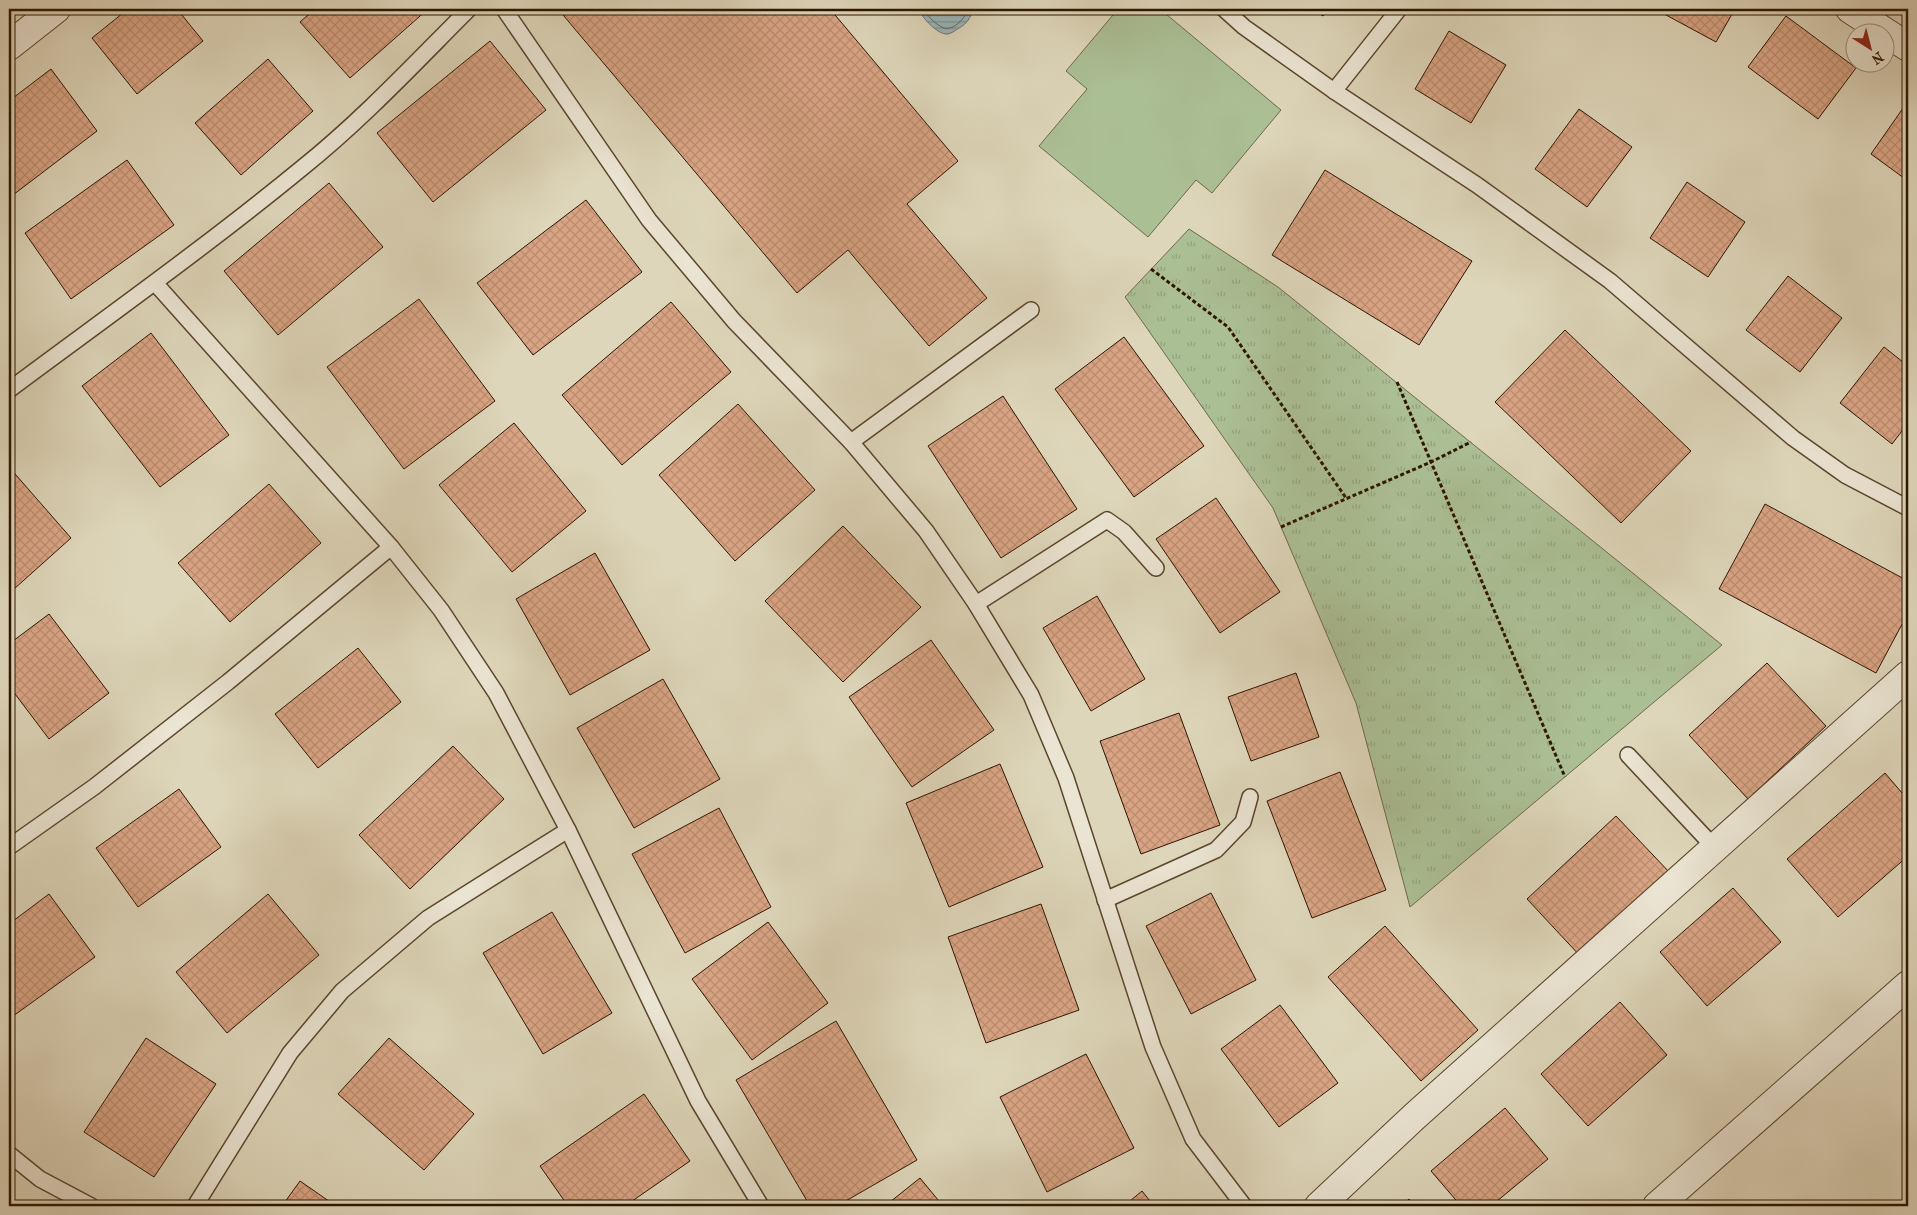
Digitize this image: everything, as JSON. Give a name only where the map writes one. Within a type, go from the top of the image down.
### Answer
[{"type":"street","points":[[9,46],[56,9]]},
{"type":"street","points":[[1850,9],[1908,47]]},
{"type":"street","points":[[1319,1206],[1422,1110],[1908,675]]},
{"type":"street","points":[[1657,1206],[1908,985]]},
{"type":"lane","points":[[9,390],[155,282],[303,168],[376,102],[469,9]]},
{"type":"lane","points":[[504,9],[649,220],[734,321],[852,442],[926,531],[976,604],[1031,695],[1066,778],[1153,1047],[1193,1139],[1244,1206]]},
{"type":"lane","points":[[1224,9],[1244,26],[1334,91],[1477,185],[1610,281],[1793,438],[1845,475],[1908,508]]},
{"type":"lane","points":[[1334,91],[1399,9]]},
{"type":"lane","points":[[155,282],[391,546],[441,610],[496,693],[568,830],[698,1101],[761,1206]]},
{"type":"lane","points":[[852,442],[1031,310]]},
{"type":"lane","points":[[976,604],[1107,520],[1124,532],[1156,568]]},
{"type":"lane","points":[[9,846],[94,787],[228,682],[391,546]]},
{"type":"lane","points":[[1628,755],[1714,847]]},
{"type":"lane","points":[[1105,900],[1216,850],[1243,822],[1250,797]]},
{"type":"lane","points":[[195,1206],[290,1053],[342,991],[428,918],[568,830]]},
{"type":"lane","points":[[9,1154],[40,1180],[90,1206]]},
{"type":"path","points":[[1151,269],[1228,327],[1346,498]]},
{"type":"path","points":[[1397,382],[1565,777]]},
{"type":"path","points":[[1281,527],[1431,462],[1471,442]]},
{"type":"green space","points":[[1118,9],[1160,9],[1281,110],[1212,193],[1196,180],[1148,237],[1039,146],[1087,89],[1066,71]]},
{"type":"green space","points":[[1189,229],[1278,287],[1722,645],[1410,907],[1356,703],[1273,508],[1125,297]]},
{"type":"water","points":[[918,9],[973,9],[970,17],[962,26],[948,34],[944,34],[926,21]]},
{"type":"building","points":[[128,9],[177,9],[203,41],[137,94],[92,38]]},
{"type":"building","points":[[315,9],[428,9],[350,78],[300,22]]},
{"type":"building","points":[[558,9],[830,9],[958,161],[907,204],[987,298],[929,346],[848,250],[797,293]]},
{"type":"building","points":[[1312,9],[1328,9],[1323,16]]},
{"type":"building","points":[[1655,9],[1735,9],[1716,42]]},
{"type":"building","points":[[1786,16],[1844,59],[1844,72],[1853,72],[1818,119],[1748,67]]},
{"type":"building","points":[[1449,31],[1506,65],[1471,123],[1415,89]]},
{"type":"building","points":[[490,41],[546,110],[433,202],[377,133]]},
{"type":"building","points":[[268,59],[313,111],[241,175],[195,123]]},
{"type":"building","points":[[51,69],[97,131],[9,198],[9,101]]},
{"type":"building","points":[[1908,101],[1908,181],[1871,154]]},
{"type":"building","points":[[1579,109],[1632,147],[1587,207],[1535,169]]},
{"type":"building","points":[[127,160],[174,225],[71,299],[25,233]]},
{"type":"building","points":[[1325,170],[1472,261],[1419,345],[1272,255]]},
{"type":"building","points":[[1687,182],[1745,222],[1708,277],[1650,238]]},
{"type":"building","points":[[329,183],[383,247],[278,335],[224,271]]},
{"type":"building","points":[[586,200],[642,272],[533,355],[477,283]]},
{"type":"building","points":[[1788,276],[1842,318],[1800,372],[1746,330]]},
{"type":"building","points":[[419,299],[495,401],[404,469],[327,367]]},
{"type":"building","points":[[671,302],[731,372],[622,465],[562,395]]},
{"type":"building","points":[[1565,330],[1691,451],[1621,523],[1495,402]]},
{"type":"building","points":[[151,333],[229,435],[160,487],[82,386]]},
{"type":"building","points":[[1124,337],[1204,446],[1134,497],[1055,389]]},
{"type":"building","points":[[1884,347],[1908,366],[1908,423],[1892,444],[1840,403]]},
{"type":"building","points":[[1003,396],[1077,509],[1001,558],[928,446]]},
{"type":"building","points":[[738,404],[815,490],[735,561],[659,475]]},
{"type":"building","points":[[514,423],[586,511],[512,572],[439,485]]},
{"type":"building","points":[[9,467],[71,538],[14,589],[9,583]]},
{"type":"building","points":[[269,484],[321,543],[230,622],[178,563]]},
{"type":"building","points":[[1216,498],[1280,592],[1220,633],[1156,539]]},
{"type":"building","points":[[1765,504],[1908,581],[1908,613],[1876,673],[1719,589]]},
{"type":"building","points":[[843,526],[921,607],[843,682],[765,601]]},
{"type":"building","points":[[595,553],[650,650],[570,695],[516,599]]},
{"type":"building","points":[[1097,596],[1145,679],[1091,711],[1043,628]]},
{"type":"building","points":[[49,614],[109,693],[49,739],[9,686],[9,644]]},
{"type":"building","points":[[931,640],[994,730],[912,787],[849,697]]},
{"type":"building","points":[[358,648],[401,702],[318,768],[275,714]]},
{"type":"building","points":[[1767,663],[1826,726],[1748,799],[1689,735]]},
{"type":"building","points":[[1296,673],[1319,737],[1251,761],[1228,697]]},
{"type":"building","points":[[663,679],[720,779],[634,828],[577,728]]},
{"type":"building","points":[[1179,713],[1220,825],[1141,854],[1100,741]]},
{"type":"building","points":[[453,746],[504,799],[410,889],[359,835]]},
{"type":"building","points":[[1000,764],[1043,867],[949,907],[906,803]]},
{"type":"building","points":[[1340,772],[1386,890],[1312,918],[1267,801]]},
{"type":"building","points":[[1885,773],[1908,800],[1908,856],[1838,917],[1787,859]]},
{"type":"building","points":[[179,789],[221,847],[138,907],[96,848]]},
{"type":"building","points":[[719,808],[771,907],[685,953],[632,854]]},
{"type":"building","points":[[1616,816],[1671,874],[1582,958],[1527,899]]},
{"type":"building","points":[[1733,888],[1781,942],[1707,1006],[1660,952]]},
{"type":"building","points":[[1211,893],[1256,980],[1191,1014],[1146,926]]},
{"type":"building","points":[[49,894],[95,957],[9,1019],[9,924]]},
{"type":"building","points":[[268,894],[319,955],[227,1033],[176,972]]},
{"type":"building","points":[[1041,904],[1079,1010],[986,1043],[948,937]]},
{"type":"building","points":[[552,912],[612,1013],[543,1054],[483,953]]},
{"type":"building","points":[[768,922],[828,1003],[752,1060],[692,979]]},
{"type":"building","points":[[1385,926],[1478,1030],[1421,1081],[1328,977]]},
{"type":"building","points":[[1620,1002],[1667,1055],[1588,1126],[1541,1074]]},
{"type":"building","points":[[1280,1005],[1338,1083],[1279,1127],[1221,1049]]},
{"type":"building","points":[[836,1021],[917,1160],[837,1206],[810,1206],[736,1080]]},
{"type":"building","points":[[146,1038],[216,1084],[154,1177],[84,1132]]},
{"type":"building","points":[[389,1038],[474,1114],[424,1170],[338,1094]]},
{"type":"building","points":[[1086,1054],[1134,1148],[1047,1192],[1000,1097]]},
{"type":"building","points":[[644,1094],[690,1161],[625,1206],[568,1206],[540,1166]]},
{"type":"building","points":[[1505,1108],[1548,1159],[1491,1206],[1461,1206],[1431,1171]]},
{"type":"building","points":[[920,1178],[943,1206],[885,1206]]},
{"type":"building","points":[[300,1181],[336,1206],[282,1206]]},
{"type":"building","points":[[1142,1191],[1154,1206],[1124,1206]]},
{"type":"building","points":[[1409,1199],[1415,1206],[1401,1206]]}]
